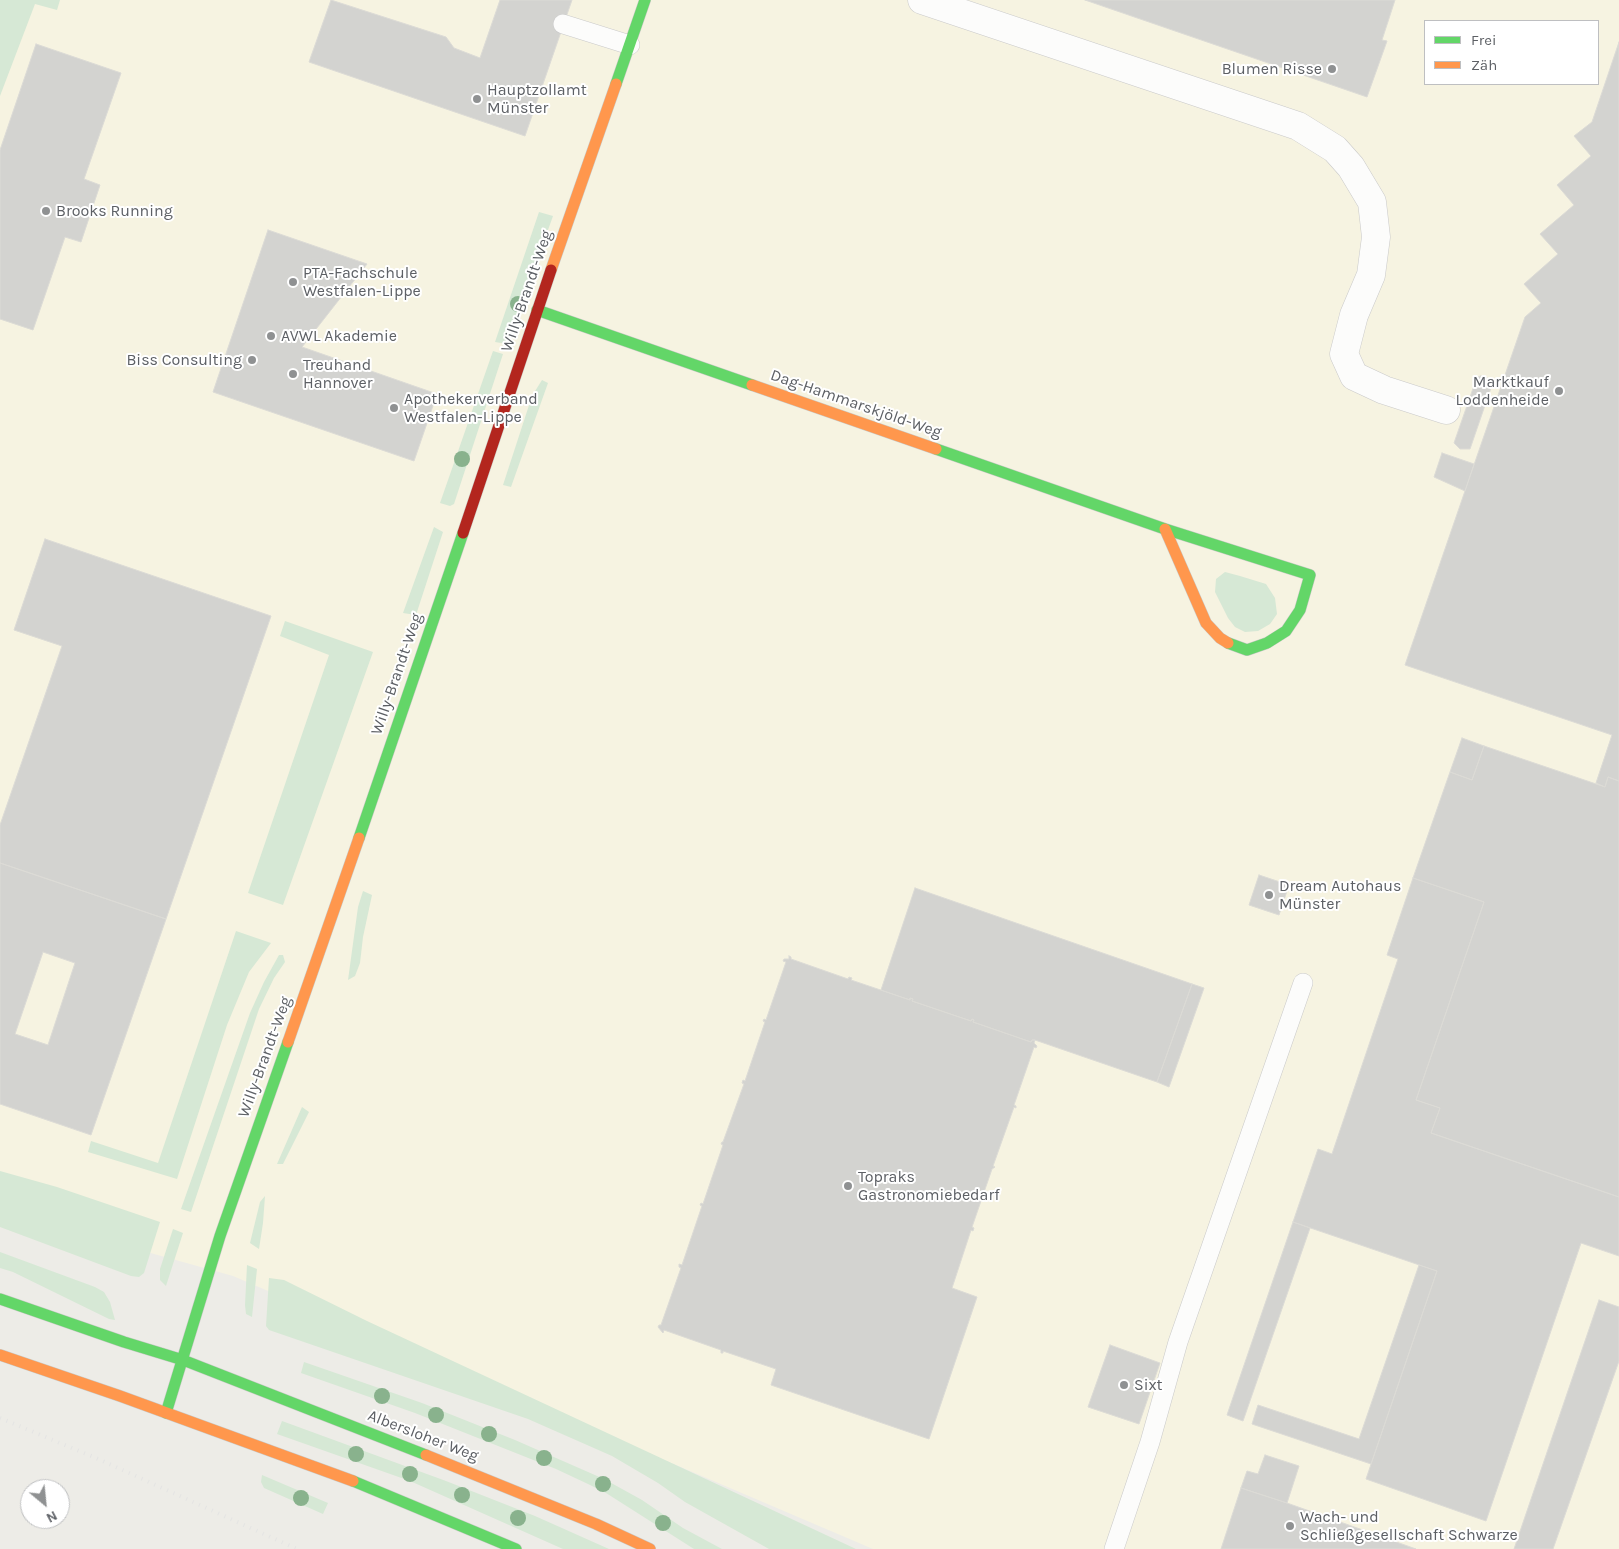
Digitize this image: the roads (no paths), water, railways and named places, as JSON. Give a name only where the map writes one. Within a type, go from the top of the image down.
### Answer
[{"type":"street","name":"Willy-Brandt-Weg","points":[[183,1360],[220,1236],[310,982],[537,310],[645,0]]},
{"type":"street","points":[[922,0],[1298,126],[1335,148],[1351,167],[1372,202],[1376,237],[1371,275],[1354,315],[1344,354],[1354,376],[1384,390],[1446,410]]},
{"type":"street","name":"Dag-Hammarskjöld-Weg","points":[[537,310],[1165,529],[1310,575],[1300,610],[1286,631],[1267,643],[1247,650],[1232,646],[1220,638],[1206,622],[1165,529]]},
{"type":"street","name":"Albersloher Weg","points":[[0,1299],[124,1342],[183,1360],[503,1485],[650,1549]]},
{"type":"street","points":[[0,1355],[340,1476],[516,1549]]},
{"type":"street","points":[[166,1413],[183,1360]]},
{"type":"lane","points":[[564,24],[630,45]]},
{"type":"lane","points":[[1114,1549],[1150,1442],[1178,1342],[1302,983]]},
{"type":"railway","points":[[0,1418],[96,1458],[297,1549]]},
{"type":"place","name":"Blumen Risse","points":[[1332,69]]},
{"type":"place","name":"Hauptzollamt Münster","points":[[477,99]]},
{"type":"place","name":"Brooks Running","points":[[46,211]]},
{"type":"place","name":"PTA-Fachschule Westfalen-Lippe","points":[[293,282]]},
{"type":"place","name":"AVWL Akademie","points":[[271,336]]},
{"type":"place","name":"Biss Consulting","points":[[252,360]]},
{"type":"place","name":"Treuhand Hannover","points":[[293,374]]},
{"type":"place","name":"Marktkauf Loddenheide","points":[[1559,391]]},
{"type":"place","name":"Apothekerverband Westfalen-Lippe","points":[[394,408]]},
{"type":"place","name":"Dream Autohaus Münster","points":[[1269,895]]},
{"type":"place","name":"Topraks Gastronomiebedarf","points":[[848,1186]]},
{"type":"place","name":"Sixt","points":[[1124,1385]]},
{"type":"place","name":"Wach- und Schließgesellschaft Schwarze","points":[[1290,1526]]}]
